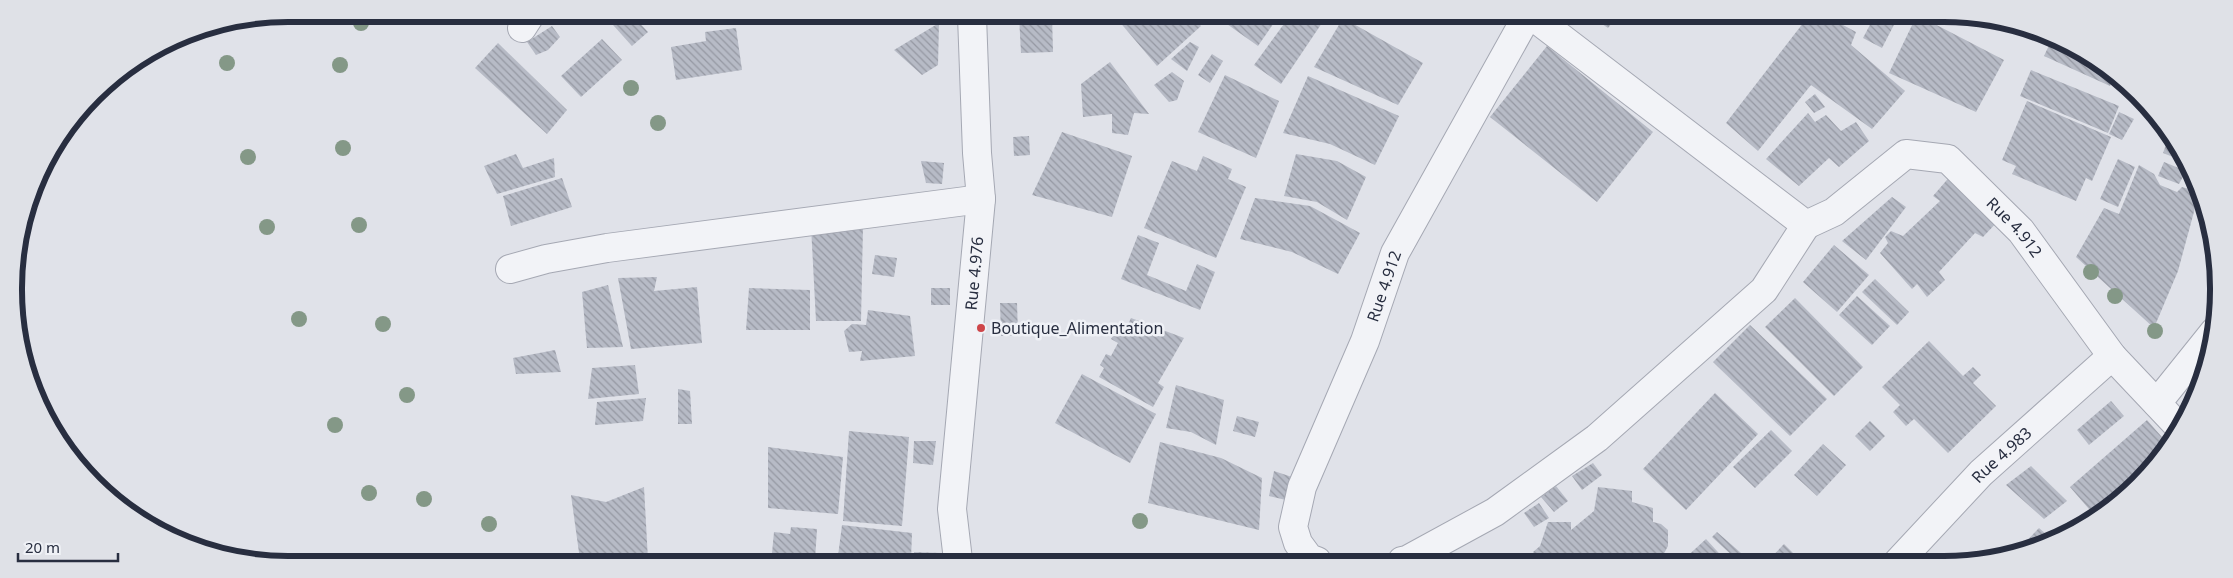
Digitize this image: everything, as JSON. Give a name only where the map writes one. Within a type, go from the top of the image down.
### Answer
[{"type":"street","name":"Rue 4.976","points":[[958,556],[952,509],[982,199],[977,153],[972,22]]},
{"type":"street","name":"Rue 4.912","points":[[1307,556],[1298,544],[1293,527],[1302,487],[1365,341],[1395,253],[1524,22]]},
{"type":"street","points":[[1414,556],[1495,512],[1597,438],[1764,290],[1806,225],[1540,22]]},
{"type":"street","name":"Rue 4.912","points":[[1806,225],[1834,212],[1906,154],[1948,159],[2021,231],[2112,356],[2175,422]]},
{"type":"street","points":[[510,269],[546,259],[607,248],[982,199]]},
{"type":"street","points":[[2157,403],[2204,344]]},
{"type":"street","name":"Rue 4.983","points":[[1904,556],[1981,473],[2112,356]]},
{"type":"building","points":[[610,22],[639,22],[648,32],[632,46]]},
{"type":"building","points":[[1019,22],[1052,22],[1053,52],[1021,53]]},
{"type":"building","points":[[1120,22],[1197,22],[1201,26],[1157,66]]},
{"type":"building","points":[[1224,22],[1275,22],[1258,46]]},
{"type":"building","points":[[1285,22],[1323,22],[1281,84],[1254,65]]},
{"type":"building","points":[[1341,22],[1350,22],[1423,63],[1398,105],[1314,67]]},
{"type":"building","points":[[1599,22],[1613,22],[1608,28]]},
{"type":"building","points":[[1804,22],[1837,22],[1856,32],[1851,45],[1905,91],[1872,129],[1811,85],[1758,151],[1726,123]]},
{"type":"building","points":[[1871,22],[1895,22],[1882,48],[1863,38]]},
{"type":"building","points":[[1914,22],[1931,22],[2004,60],[1976,112],[1889,73]]},
{"type":"building","points":[[939,23],[938,65],[922,75],[894,50]]},
{"type":"building","points":[[552,26],[560,37],[548,50],[536,55],[527,42]]},
{"type":"building","points":[[736,28],[742,70],[676,80],[671,47],[706,41],[705,32]]},
{"type":"building","points":[[602,39],[622,60],[581,97],[561,76]]},
{"type":"building","points":[[1190,42],[1199,47],[1187,71],[1171,59]]},
{"type":"building","points":[[498,43],[567,110],[547,134],[475,68]]},
{"type":"building","points":[[2049,44],[2092,67],[2112,82],[2110,86],[2044,56]]},
{"type":"building","points":[[1547,46],[1653,132],[1597,202],[1490,117]]},
{"type":"building","points":[[1212,54],[1223,61],[1210,83],[1198,75]]},
{"type":"building","points":[[1110,62],[1149,114],[1134,113],[1128,135],[1112,133],[1112,114],[1083,117],[1081,84]]},
{"type":"building","points":[[2031,70],[2119,106],[2108,133],[2020,96]]},
{"type":"building","points":[[1172,72],[1184,81],[1177,100],[1169,102],[1154,85]]},
{"type":"building","points":[[1225,75],[1279,101],[1256,158],[1198,132]]},
{"type":"building","points":[[1308,76],[1399,116],[1375,165],[1330,144],[1283,133]]},
{"type":"building","points":[[1815,94],[1825,107],[1814,113],[1805,102]]},
{"type":"building","points":[[2027,101],[2111,137],[2092,181],[2086,178],[2076,201],[2012,174],[2016,166],[2002,160]]},
{"type":"building","points":[[2119,112],[2134,119],[2122,140],[2109,134]]},
{"type":"building","points":[[1808,113],[1815,122],[1826,115],[1841,131],[1856,122],[1869,141],[1839,167],[1829,158],[1799,186],[1766,159]]},
{"type":"building","points":[[1062,132],[1132,156],[1112,217],[1032,195]]},
{"type":"building","points":[[1029,136],[1030,155],[1014,156],[1013,137]]},
{"type":"building","points":[[2167,142],[2176,158],[2163,153]]},
{"type":"building","points":[[516,154],[523,168],[554,158],[555,177],[497,194],[484,166]]},
{"type":"building","points":[[1296,154],[1337,161],[1366,177],[1347,220],[1317,202],[1284,196]]},
{"type":"building","points":[[1203,156],[1232,169],[1228,179],[1246,187],[1216,258],[1144,228],[1172,161],[1197,171]]},
{"type":"building","points":[[2118,159],[2135,167],[2118,207],[2100,199]]},
{"type":"building","points":[[921,161],[944,163],[942,184],[926,183]]},
{"type":"building","points":[[2164,162],[2182,169],[2184,174],[2179,184],[2158,176]]},
{"type":"building","points":[[2139,165],[2154,174],[2160,185],[2177,192],[2182,187],[2191,190],[2196,203],[2178,271],[2154,328],[2076,257],[2104,208],[2119,214]]},
{"type":"building","points":[[1952,174],[2000,219],[1983,237],[1975,233],[1939,272],[1945,280],[1927,297],[1917,284],[1912,289],[1880,253],[1888,243],[1885,237],[1891,231],[1903,236],[1940,201],[1933,196]]},
{"type":"building","points":[[562,178],[572,207],[511,226],[503,196]]},
{"type":"building","points":[[1892,197],[1906,207],[1866,260],[1842,241]]},
{"type":"building","points":[[1255,198],[1310,206],[1360,233],[1338,274],[1292,252],[1240,239]]},
{"type":"building","points":[[811,226],[863,227],[861,321],[816,321]]},
{"type":"building","points":[[1138,235],[1159,243],[1147,275],[1186,291],[1197,264],[1215,272],[1200,310],[1121,279]]},
{"type":"building","points":[[1834,245],[1869,275],[1837,312],[1803,282]]},
{"type":"building","points":[[875,255],[897,258],[894,277],[872,274]]},
{"type":"building","points":[[657,277],[654,291],[697,287],[702,343],[631,349],[618,278]]},
{"type":"building","points":[[1875,279],[1909,312],[1897,325],[1862,292]]},
{"type":"building","points":[[608,285],[623,347],[587,348],[582,292]]},
{"type":"building","points":[[749,288],[810,290],[810,330],[746,330]]},
{"type":"building","points":[[931,288],[950,288],[950,305],[931,305]]},
{"type":"building","points":[[1857,296],[1890,326],[1872,345],[1839,315]]},
{"type":"building","points":[[1795,298],[1863,367],[1834,396],[1765,327]]},
{"type":"building","points":[[1000,303],[1017,303],[1018,335],[1001,336]]},
{"type":"building","points":[[868,310],[910,316],[915,356],[860,361],[862,351],[849,352],[844,331],[852,324],[866,325]]},
{"type":"building","points":[[1131,318],[1184,338],[1158,383],[1164,387],[1153,407],[1099,377],[1104,368],[1100,365],[1106,354],[1111,356],[1118,343],[1111,339],[1117,329],[1124,333]]},
{"type":"building","points":[[1750,325],[1827,399],[1790,436],[1713,362]]},
{"type":"building","points":[[1929,341],[1963,376],[1973,367],[1981,375],[1973,383],[1996,406],[1948,453],[1914,419],[1906,426],[1893,412],[1900,405],[1882,387]]},
{"type":"building","points":[[555,350],[561,372],[516,374],[513,358]]},
{"type":"building","points":[[635,365],[639,394],[588,399],[592,368]]},
{"type":"building","points":[[1082,374],[1156,414],[1130,463],[1055,423]]},
{"type":"building","points":[[1176,385],[1224,400],[1216,445],[1191,432],[1166,428]]},
{"type":"building","points":[[678,389],[690,391],[692,424],[678,424]]},
{"type":"building","points":[[1715,393],[1758,434],[1686,510],[1643,469]]},
{"type":"building","points":[[646,398],[643,421],[595,425],[597,402]]},
{"type":"building","points":[[2111,401],[2124,416],[2089,445],[2077,430]]},
{"type":"building","points":[[1237,416],[1259,422],[1255,437],[1233,431]]},
{"type":"building","points":[[2147,420],[2164,439],[2144,465],[2120,489],[2091,512],[2070,487]]},
{"type":"building","points":[[1870,421],[1885,436],[1870,451],[1855,436]]},
{"type":"building","points":[[1771,430],[1792,451],[1755,488],[1733,467]]},
{"type":"building","points":[[849,431],[909,437],[902,526],[843,521]]},
{"type":"building","points":[[914,441],[936,441],[933,465],[913,463]]},
{"type":"building","points":[[1160,442],[1221,458],[1262,478],[1259,530],[1148,503]]},
{"type":"building","points":[[1823,444],[1846,465],[1817,496],[1794,475]]},
{"type":"building","points":[[768,447],[843,457],[838,514],[768,508]]},
{"type":"building","points":[[1593,463],[1602,475],[1582,490],[1572,476]]},
{"type":"building","points":[[2031,466],[2067,501],[2044,519],[2006,485]]},
{"type":"building","points":[[1274,471],[1292,477],[1286,500],[1269,496]]},
{"type":"building","points":[[1556,486],[1568,501],[1554,512],[1541,497]]},
{"type":"building","points":[[644,487],[648,556],[579,556],[571,495],[606,502]]},
{"type":"building","points":[[1598,487],[1632,491],[1632,502],[1653,508],[1653,522],[1661,524],[1668,530],[1668,546],[1663,556],[1536,556],[1533,552],[1540,546],[1548,522],[1571,522],[1571,530],[1594,511]]},
{"type":"building","points":[[1539,503],[1549,518],[1534,527],[1524,513]]},
{"type":"building","points":[[842,525],[912,533],[911,556],[838,556]]},
{"type":"building","points":[[791,527],[817,529],[815,556],[790,556],[790,554],[772,553],[774,532],[790,534]]},
{"type":"building","points":[[2039,528],[2047,535],[2030,541],[2025,542]]},
{"type":"building","points":[[1717,532],[1741,553],[1738,556],[1733,556],[1712,537]]},
{"type":"building","points":[[1706,539],[1722,556],[1687,556]]},
{"type":"building","points":[[1784,544],[1796,556],[1773,556]]},
{"type":"building","points":[[914,552],[943,553],[943,556],[914,556]]},
{"type":"place","name":"Boutique_Alimentation","points":[[981,328]]}]
